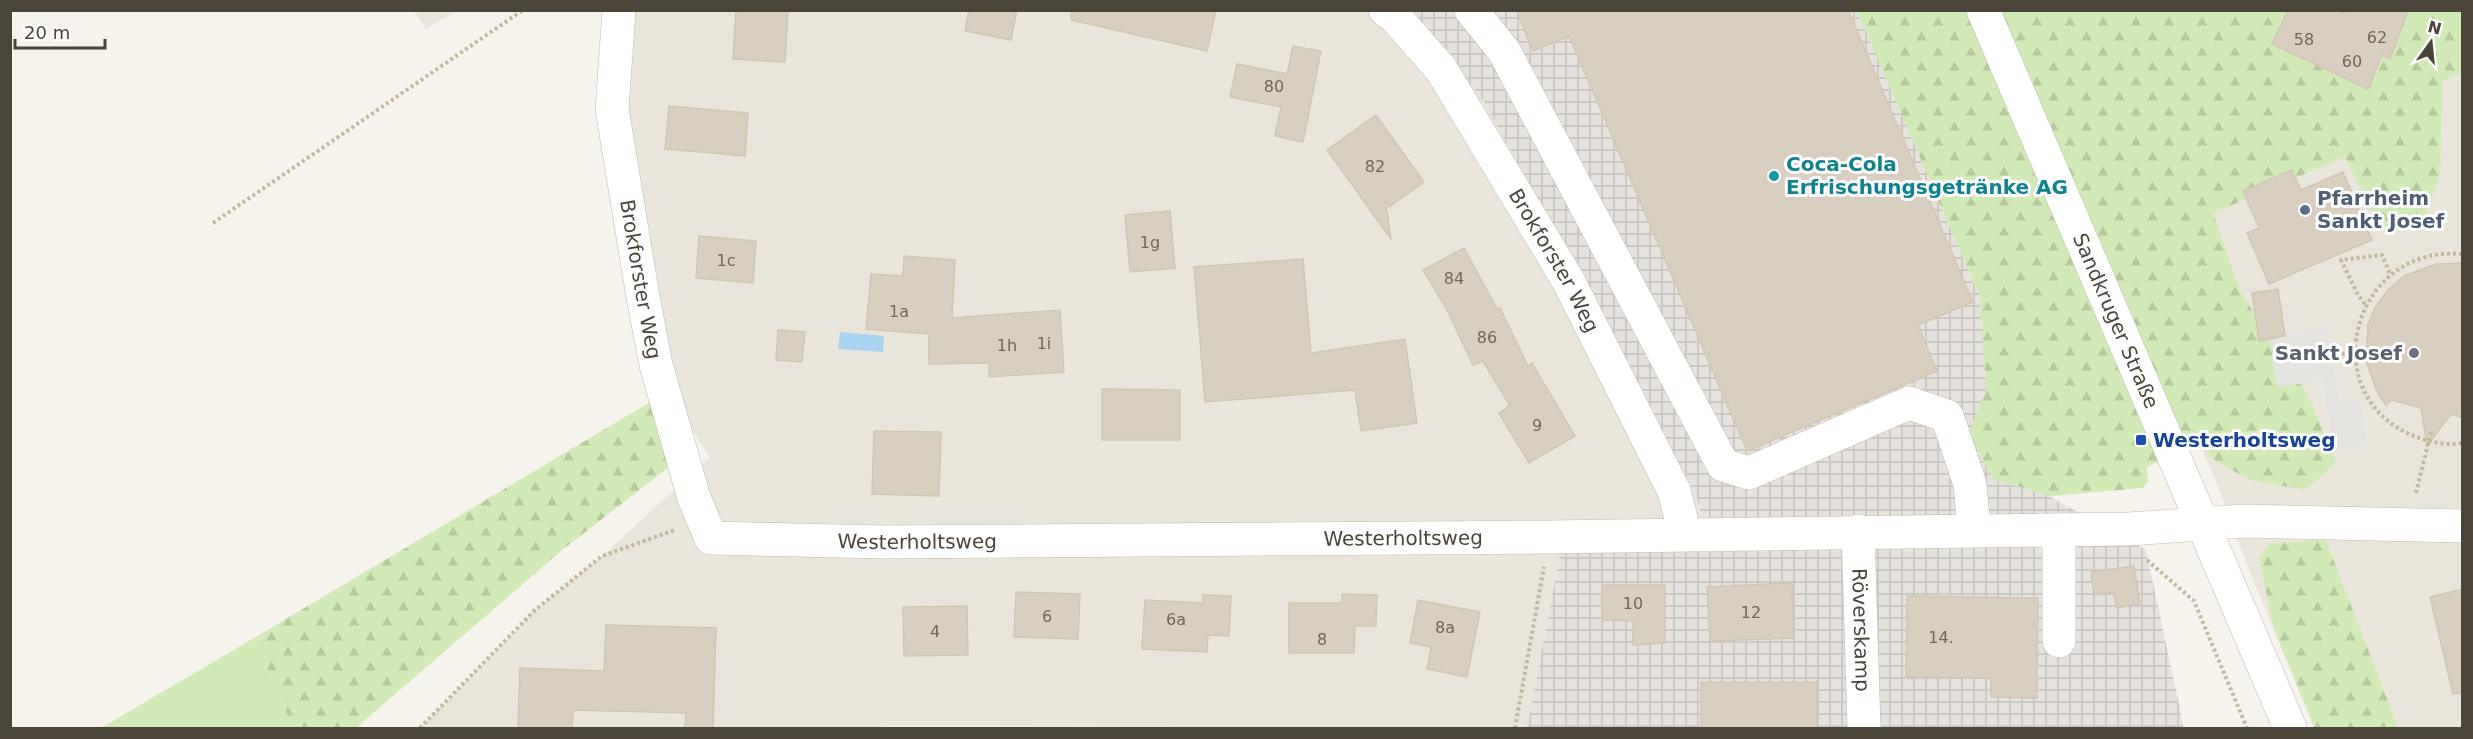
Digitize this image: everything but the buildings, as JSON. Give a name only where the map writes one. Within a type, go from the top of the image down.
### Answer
[{"type":"street","name":"Brokforster Weg","points":[[620,10],[612,109],[643,297],[656,365],[694,498],[711,538]]},
{"type":"street","name":"Brokforster Weg","points":[[1385,10],[1441,69],[1569,282],[1674,491],[1685,533]]},
{"type":"street","points":[[1471,10],[1504,51],[1723,465],[1749,473],[1909,403],[1947,416],[1970,483],[1974,530]]},
{"type":"street","name":"Sandkruger Straße","points":[[1983,10],[2290,729]]},
{"type":"street","name":"Westerholtsweg","points":[[711,538],[884,542],[1549,537],[1685,533],[2129,529],[2244,521],[2463,526]]},
{"type":"street","points":[[2059,530],[2059,640]]},
{"type":"street","name":"Röverskamp","points":[[1858,531],[1864,729]]},
{"type":"path","points":[[213,223],[523,10]]},
{"type":"path","points":[[2463,254],[2445,253],[2416,259],[2390,274],[2365,304],[2356,332],[2355,361],[2364,388],[2380,412],[2402,431],[2429,442],[2463,443]]},
{"type":"path","points":[[2365,304],[2358,295],[2341,260],[2382,255],[2390,274]]},
{"type":"path","points":[[2324,358],[2356,351]]},
{"type":"path","points":[[2412,524],[2415,497],[2431,432]]},
{"type":"path","points":[[420,729],[535,610],[602,556],[672,529],[711,538]]},
{"type":"path","points":[[2129,529],[2137,552],[2194,601],[2247,729]]},
{"type":"path","points":[[1515,729],[1549,537]]},
{"type":"shaded area","points":[[414,11],[457,11],[426,29]]},
{"type":"shaded area","points":[[624,11],[1401,11],[1415,21],[1484,101],[1697,497],[1706,538],[1562,544],[1527,728],[885,726],[884,728],[420,728],[535,610],[602,556],[710,457],[693,432],[664,364],[620,107]]},
{"type":"shaded area","points":[[1401,11],[1857,11],[1980,297],[1986,391],[1969,433],[1993,479],[2049,496],[2146,550],[2184,728],[1527,728],[1562,544],[1706,538],[1697,497],[1484,101],[1415,21]]},
{"type":"shaded area","points":[[2009,11],[2462,11],[2462,728],[2314,728],[2247,565],[2216,481]]},
{"type":"shaded area","points":[[2327,327],[2338,400],[2360,397],[2367,445],[2334,450],[2323,380],[2277,387],[2269,335]]},
{"type":"green space","points":[[1857,11],[2462,11],[2462,72],[2443,81],[2440,175],[2423,223],[2382,233],[2345,157],[2213,213],[2240,291],[2308,395],[2336,463],[2305,490],[2249,480],[2211,458],[2201,442],[2147,467],[2148,482],[2143,488],[2049,496],[1993,479],[1969,433],[1986,391],[1980,297]]},
{"type":"green space","points":[[652,401],[679,459],[561,551],[356,728],[293,728],[254,638]]},
{"type":"green space","points":[[2326,540],[2398,728],[2315,728],[2274,629],[2259,558],[2270,543]]},
{"type":"green space","points":[[254,638],[293,728],[101,728]]},
{"type":"water","points":[[840,332],[884,336],[883,352],[838,349]]},
{"type":"place","name":"Coca-Cola Erfrischungsgetränke AG","points":[[1774,176]]},
{"type":"place","name":"Pfarrheim Sankt Josef","points":[[2305,210]]},
{"type":"place","name":"Sankt Josef","points":[[2414,353]]},
{"type":"place","name":"Westerholtsweg","points":[[2141,440]]}]
